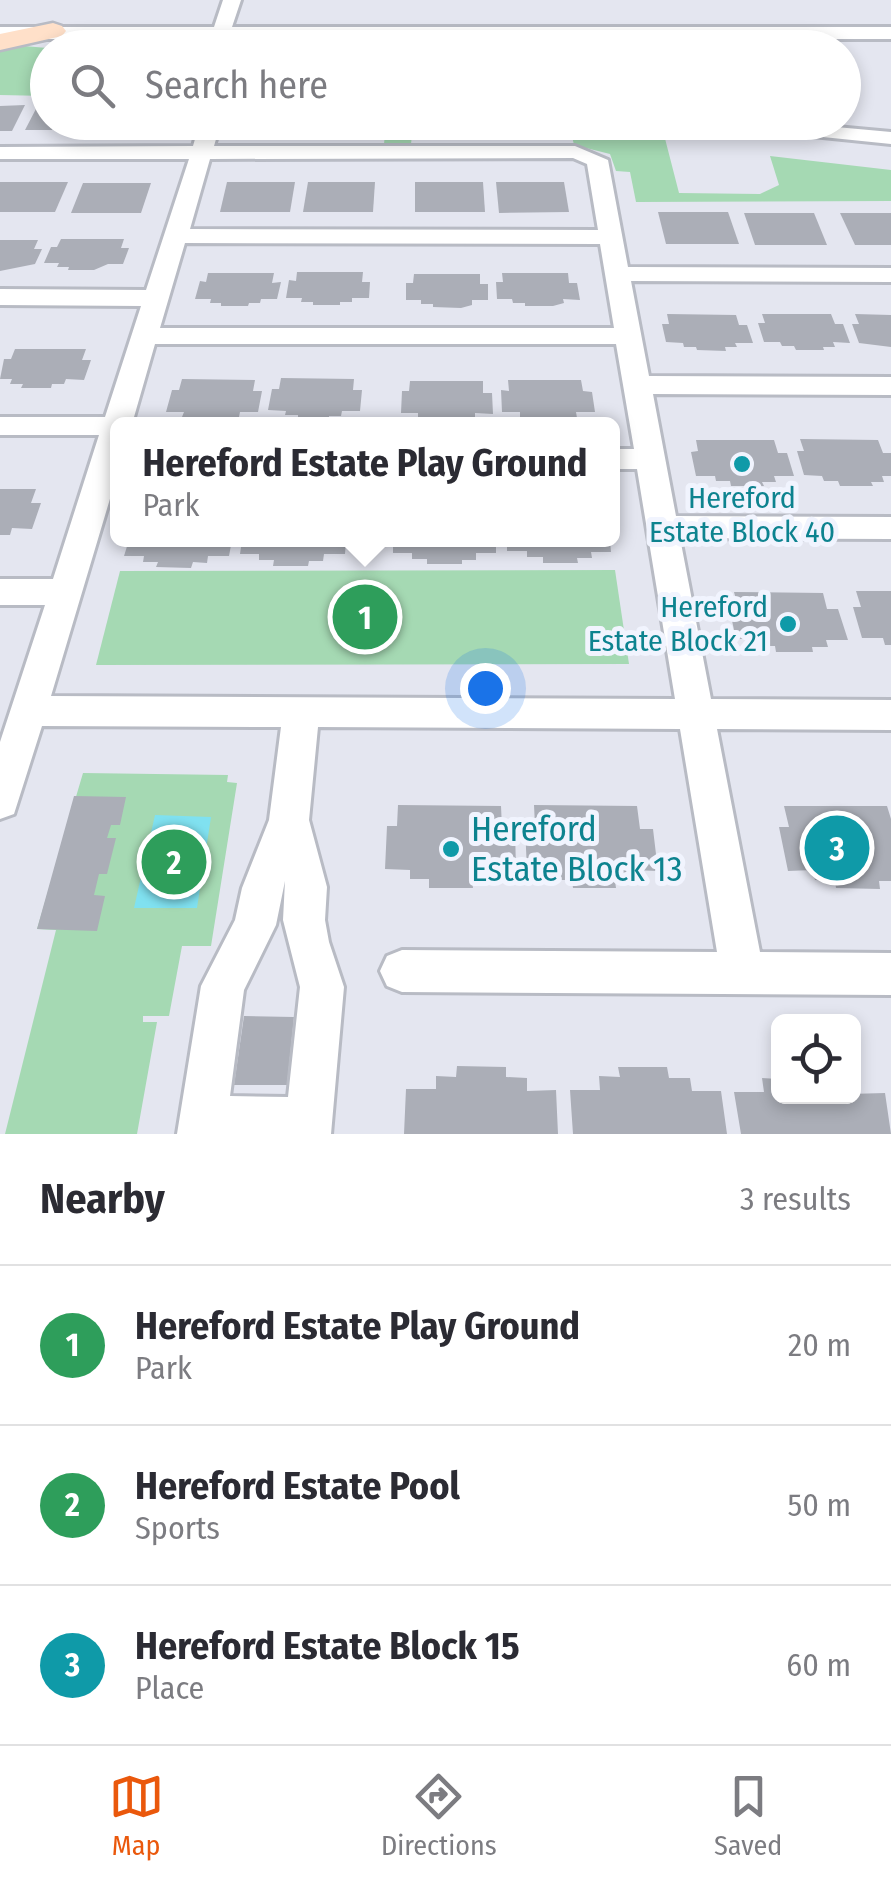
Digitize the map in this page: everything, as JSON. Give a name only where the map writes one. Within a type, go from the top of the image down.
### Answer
[{"type":"main road","points":[[0,42],[30,36]]},
{"type":"street","points":[[222,30],[232,0]]},
{"type":"street","points":[[0,33],[30,32]]},
{"type":"street","points":[[861,35],[891,34]]},
{"type":"street","points":[[861,135],[891,138]]},
{"type":"street","points":[[119,417],[205,140]]},
{"type":"street","points":[[0,153],[575,152],[598,160],[742,973]]},
{"type":"street","points":[[175,236],[611,237]]},
{"type":"street","points":[[617,274],[891,275]]},
{"type":"street","points":[[0,297],[156,298]]},
{"type":"street","points":[[145,336],[628,336]]},
{"type":"street","points":[[638,385],[891,386]]},
{"type":"street","points":[[0,426],[110,426]]},
{"type":"street","points":[[620,459],[650,459]]},
{"type":"street","points":[[0,802],[65,592],[110,466]]},
{"type":"street","points":[[662,527],[891,528]]},
{"type":"street","points":[[0,592],[65,592]]},
{"type":"street","points":[[28,711],[891,715]]},
{"type":"street","points":[[289,820],[307,887],[304,920],[308,942],[322,987],[308,1128],[202,1126],[223,986],[255,925],[262,888],[289,820],[300,712]]},
{"type":"street","points":[[402,971],[891,974]]},
{"type":"green space","points":[[30,46],[30,96],[0,95],[0,49]]},
{"type":"green space","points":[[384,140],[411,140],[411,144],[384,144]]},
{"type":"green space","points":[[573,140],[665,140],[679,193],[760,194],[779,185],[770,156],[891,170],[891,201],[636,202],[630,172],[616,171],[610,154],[574,145]]},
{"type":"green space","points":[[615,570],[629,664],[96,665],[120,571]]},
{"type":"green space","points":[[83,773],[228,775],[227,782],[237,783],[211,946],[182,946],[169,1016],[143,1016],[143,1022],[157,1022],[137,1134],[5,1134],[56,930],[37,929]]},
{"type":"water","points":[[155,815],[211,817],[197,908],[134,908]]},
{"type":"building","points":[[25,105],[12,131],[0,131],[0,106]]},
{"type":"building","points":[[0,182],[68,182],[55,212],[0,212]]},
{"type":"building","points":[[227,182],[295,182],[290,212],[220,212]]},
{"type":"building","points":[[308,182],[375,182],[373,212],[303,212]]},
{"type":"building","points":[[415,182],[483,182],[485,212],[415,212]]},
{"type":"building","points":[[496,182],[564,182],[569,212],[499,213]]},
{"type":"building","points":[[83,183],[151,183],[141,213],[71,213]]},
{"type":"building","points":[[658,212],[728,212],[739,244],[666,244]]},
{"type":"building","points":[[744,213],[814,213],[827,245],[755,245]]},
{"type":"building","points":[[840,213],[891,213],[891,245],[855,245]]},
{"type":"building","points":[[61,239],[124,239],[121,248],[129,248],[123,264],[68,270],[69,267],[57,267],[59,263],[44,263],[51,247],[57,247]]},
{"type":"building","points":[[0,240],[38,240],[34,249],[42,249],[35,264],[0,271]]},
{"type":"building","points":[[297,272],[363,272],[362,282],[370,282],[369,298],[352,298],[352,302],[340,305],[313,305],[301,302],[302,298],[286,298],[289,280],[296,281]]},
{"type":"building","points":[[208,273],[274,273],[272,283],[281,282],[277,299],[261,299],[260,303],[248,306],[221,306],[210,303],[211,299],[195,299],[200,281],[206,282]]},
{"type":"building","points":[[502,273],[568,273],[569,283],[577,283],[580,300],[563,299],[564,303],[553,306],[525,306],[513,303],[512,299],[497,299],[496,282],[503,282]]},
{"type":"building","points":[[414,274],[480,274],[480,284],[488,284],[488,300],[472,300],[472,305],[461,308],[433,307],[421,304],[421,300],[406,300],[406,283],[413,283]]},
{"type":"building","points":[[667,314],[736,315],[739,325],[747,325],[753,343],[735,343],[737,347],[725,347],[726,351],[697,350],[684,347],[683,343],[666,342],[662,324],[669,324]]},
{"type":"building","points":[[762,314],[831,314],[835,324],[843,324],[850,343],[833,342],[835,347],[823,347],[824,350],[796,350],[780,342],[764,342],[758,323],[765,323]]},
{"type":"building","points":[[855,314],[891,315],[891,347],[859,343],[852,324],[859,324]]},
{"type":"building","points":[[15,349],[86,349],[82,360],[91,360],[84,380],[66,379],[64,384],[52,384],[51,388],[21,388],[23,384],[10,384],[12,379],[0,379],[4,359],[11,359]]},
{"type":"building","points":[[281,378],[354,379],[353,390],[362,390],[360,411],[342,411],[341,416],[298,417],[285,415],[286,411],[268,410],[272,389],[279,389]]},
{"type":"building","points":[[182,379],[255,380],[253,391],[262,391],[258,412],[240,412],[239,417],[182,417],[184,412],[166,412],[172,390],[179,390]]},
{"type":"building","points":[[508,380],[581,380],[583,391],[592,392],[595,412],[576,412],[577,417],[520,417],[520,412],[502,412],[501,390],[509,391]]},
{"type":"building","points":[[410,381],[483,381],[483,393],[492,393],[493,414],[418,417],[418,413],[401,413],[402,391],[409,391]]},
{"type":"building","points":[[800,439],[878,440],[883,453],[891,453],[891,476],[882,476],[884,482],[871,482],[873,486],[840,486],[838,481],[824,481],[822,476],[804,475],[797,451],[804,451]]},
{"type":"building","name":"Hereford Estate Block 40","points":[[696,440],[774,440],[778,453],[787,453],[794,476],[774,476],[776,482],[762,482],[764,486],[731,486],[730,481],[716,481],[715,476],[696,476],[691,452],[698,451]]},
{"type":"building","points":[[0,489],[36,489],[31,503],[41,503],[32,529],[12,528],[10,535],[0,535]]},
{"type":"building","points":[[127,547],[231,547],[229,556],[208,556],[207,563],[193,562],[191,568],[156,567],[158,562],[143,562],[144,556],[124,556]]},
{"type":"building","points":[[241,547],[346,547],[345,554],[324,554],[323,561],[309,561],[308,566],[273,566],[274,560],[259,560],[259,554],[240,554]]},
{"type":"building","points":[[393,547],[496,547],[496,553],[476,553],[476,560],[462,560],[462,564],[427,564],[427,559],[412,559],[412,553],[393,553]]},
{"type":"building","points":[[507,547],[611,547],[611,552],[591,552],[592,558],[577,558],[578,563],[543,563],[543,557],[527,557],[527,551],[507,551]]},
{"type":"building","points":[[856,591],[891,591],[891,645],[885,645],[883,638],[862,638],[853,607],[861,607]]},
{"type":"building","name":"Hereford Estate Block 21","points":[[734,592],[823,593],[827,609],[838,609],[848,640],[826,640],[828,647],[812,647],[813,652],[776,652],[775,646],[759,646],[757,639],[736,639],[729,607],[738,607]]},
{"type":"building","points":[[74,796],[126,797],[120,825],[111,825],[107,838],[116,838],[107,874],[99,874],[94,895],[105,896],[97,931],[37,929]]},
{"type":"building","name":"Hereford Estate Block 13","points":[[398,805],[501,806],[502,828],[515,829],[516,870],[490,870],[491,880],[472,880],[473,888],[429,888],[429,879],[410,879],[410,870],[385,869],[387,826],[397,826]]},
{"type":"building","points":[[534,805],[637,806],[640,829],[653,829],[658,871],[632,870],[633,881],[615,881],[616,888],[573,888],[572,880],[553,880],[552,870],[527,870],[525,827],[535,826]]},
{"type":"building","points":[[784,806],[887,806],[891,819],[891,881],[879,881],[880,889],[836,888],[835,881],[815,880],[813,870],[788,871],[779,827],[789,827]]},
{"type":"building","points":[[244,1016],[294,1017],[287,1085],[234,1085]]},
{"type":"building","points":[[457,1066],[506,1067],[506,1077],[527,1078],[527,1091],[556,1090],[558,1134],[404,1134],[406,1089],[436,1089],[436,1076],[456,1077]]},
{"type":"building","points":[[618,1067],[667,1067],[669,1078],[690,1078],[692,1091],[721,1091],[727,1134],[573,1134],[570,1090],[600,1090],[599,1076],[620,1077]]},
{"type":"building","points":[[762,1078],[771,1079],[771,1104],[861,1104],[861,1094],[885,1093],[891,1134],[741,1134],[734,1092],[764,1092]]},
{"type":"place","name":"Hereford Estate Block 40","points":[[742,464]]},
{"type":"place","name":"Hereford Estate Play Ground","points":[[365,617]]},
{"type":"place","name":"Hereford Estate Block 21","points":[[788,624]]},
{"type":"place","name":"Hereford Estate Block 15","points":[[837,848]]},
{"type":"place","name":"Hereford Estate Block 13","points":[[451,849]]},
{"type":"place","name":"Hereford Estate Pool","points":[[174,862]]}]
